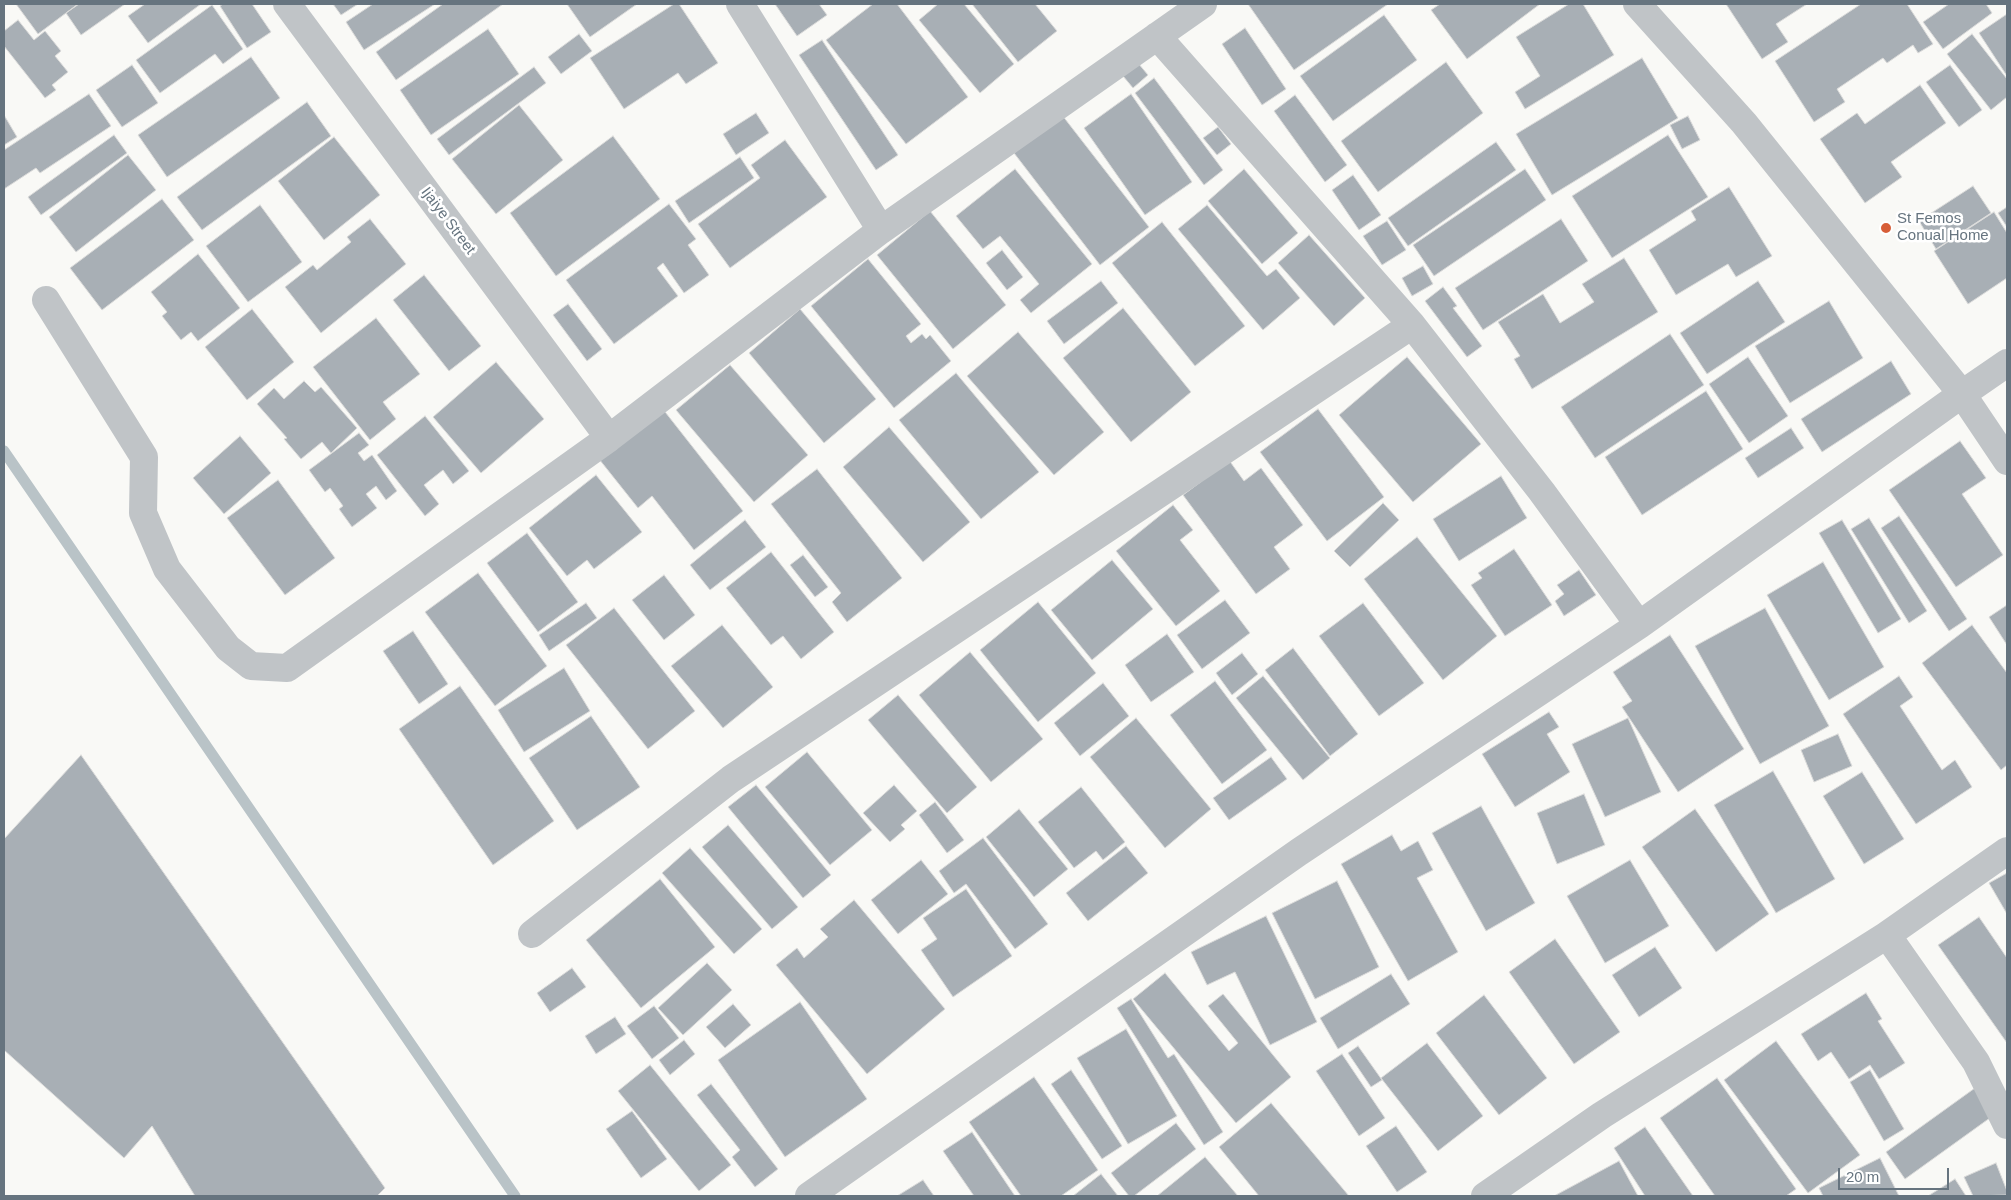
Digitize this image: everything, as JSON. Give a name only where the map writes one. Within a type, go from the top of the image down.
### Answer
[{"type":"street","name":"Ijaiye Street","points":[[287,4],[609,438]]},
{"type":"street","points":[[740,4],[881,230]]},
{"type":"street","points":[[46,300],[144,457],[143,514],[168,569],[228,648],[251,666],[287,668],[609,438],[881,230],[1203,4]]},
{"type":"street","points":[[1637,4],[1744,123],[1962,394],[2007,461]]},
{"type":"street","points":[[1157,36],[1412,325],[1542,492],[1639,625]]},
{"type":"street","points":[[532,934],[731,779],[1412,325]]},
{"type":"street","points":[[809,1196],[1299,852],[1639,625],[1962,394],[2007,364]]},
{"type":"street","points":[[1485,1196],[1602,1114],[1887,935],[2007,851]]},
{"type":"street","points":[[1887,935],[1976,1062],[2007,1125]]},
{"type":"building","points":[[16,4],[78,4],[38,34]]},
{"type":"building","points":[[79,4],[125,4],[81,35],[66,13]]},
{"type":"building","points":[[145,4],[201,4],[148,43],[128,16]]},
{"type":"building","points":[[223,4],[252,4],[271,32],[247,48],[220,6]]},
{"type":"building","points":[[333,4],[358,4],[341,15]]},
{"type":"building","points":[[373,4],[435,4],[364,50],[346,22]]},
{"type":"building","points":[[443,4],[503,4],[396,80],[376,52]]},
{"type":"building","points":[[567,4],[637,4],[590,37]]},
{"type":"building","points":[[674,4],[679,4],[718,63],[686,84],[678,73],[624,109],[590,58]]},
{"type":"building","points":[[775,4],[819,4],[827,15],[797,36]]},
{"type":"building","points":[[873,4],[897,4],[968,97],[906,144],[826,40]]},
{"type":"building","points":[[938,4],[964,4],[1014,64],[980,93],[919,20]]},
{"type":"building","points":[[972,4],[1035,4],[1057,31],[1018,62]]},
{"type":"building","points":[[1248,4],[1388,4],[1294,70]]},
{"type":"building","points":[[1440,4],[1540,4],[1467,59],[1431,10]]},
{"type":"building","points":[[1569,4],[1583,4],[1614,55],[1525,109],[1515,92],[1540,76],[1516,37]]},
{"type":"building","points":[[1726,4],[1807,4],[1776,24],[1788,42],[1762,59]]},
{"type":"building","points":[[1861,4],[1907,4],[1933,44],[1918,53],[1913,45],[1887,63],[1883,58],[1837,89],[1845,102],[1814,122],[1775,61]]},
{"type":"building","points":[[1949,4],[1986,4],[1992,13],[1943,49],[1923,22]]},
{"type":"building","points":[[212,5],[243,49],[223,64],[215,54],[160,93],[136,60]]},
{"type":"building","points":[[2007,14],[2007,76],[1979,33]]},
{"type":"building","points":[[1384,15],[1417,60],[1333,121],[1300,76]]},
{"type":"building","points":[[18,20],[34,40],[45,31],[61,51],[55,56],[68,72],[52,85],[56,90],[45,98],[4,46],[4,31]]},
{"type":"building","points":[[1245,28],[1286,89],[1262,105],[1222,44]]},
{"type":"building","points":[[488,29],[519,74],[431,135],[400,90]]},
{"type":"building","points":[[579,34],[592,51],[561,74],[548,57]]},
{"type":"building","points":[[1972,34],[2007,79],[2007,97],[1991,110],[1947,54]]},
{"type":"building","points":[[822,40],[898,155],[876,170],[799,55]]},
{"type":"building","points":[[251,57],[280,98],[167,177],[138,135]]},
{"type":"building","points":[[1642,58],[1678,118],[1552,195],[1516,134]]},
{"type":"building","points":[[1446,62],[1483,113],[1378,192],[1341,141]]},
{"type":"building","points":[[1138,63],[1148,75],[1133,88],[1123,76]]},
{"type":"building","points":[[132,65],[158,103],[122,127],[96,90]]},
{"type":"building","points":[[1950,65],[1982,110],[1959,127],[1926,82]]},
{"type":"building","points":[[534,67],[546,83],[449,155],[437,139]]},
{"type":"building","points":[[1154,78],[1223,170],[1204,185],[1135,93]]},
{"type":"building","points":[[1920,85],[1946,123],[1891,162],[1902,177],[1865,203],[1820,139],[1857,113],[1865,124]]},
{"type":"building","points":[[89,94],[111,126],[40,173],[36,168],[4,189],[4,150]]},
{"type":"building","points":[[1131,94],[1192,182],[1145,215],[1084,128]]},
{"type":"building","points":[[1295,95],[1347,165],[1325,182],[1274,111]]},
{"type":"building","points":[[307,102],[331,136],[202,230],[177,197]]},
{"type":"building","points":[[519,105],[563,160],[496,214],[452,159]]},
{"type":"building","points":[[756,113],[769,133],[736,155],[723,134]]},
{"type":"building","points":[[4,115],[17,137],[4,145]]},
{"type":"building","points":[[1062,115],[1149,227],[1100,265],[1014,153]]},
{"type":"building","points":[[1688,116],[1700,140],[1682,149],[1670,125]]},
{"type":"building","points":[[1218,127],[1231,144],[1217,155],[1203,138]]},
{"type":"building","points":[[114,135],[127,153],[41,215],[28,197]]},
{"type":"building","points":[[1668,135],[1708,197],[1612,258],[1572,196]]},
{"type":"building","points":[[613,136],[660,199],[556,276],[510,213]]},
{"type":"building","points":[[334,137],[380,195],[324,240],[278,181]]},
{"type":"building","points":[[785,140],[827,197],[730,268],[698,224],[760,178],[751,165]]},
{"type":"building","points":[[1496,142],[1516,170],[1408,246],[1388,218]]},
{"type":"building","points":[[128,155],[156,190],[76,252],[49,217]]},
{"type":"building","points":[[740,157],[754,178],[689,223],[675,201]]},
{"type":"building","points":[[1015,169],[1092,264],[1031,313],[1020,300],[1039,284],[1000,236],[983,249],[956,216]]},
{"type":"building","points":[[1244,169],[1298,233],[1262,264],[1208,201]]},
{"type":"building","points":[[1525,169],[1546,200],[1434,276],[1413,245]]},
{"type":"building","points":[[1353,175],[1381,215],[1359,230],[1332,190]]},
{"type":"building","points":[[1973,186],[1991,213],[1936,249],[1919,221]]},
{"type":"building","points":[[1729,187],[1772,256],[1736,277],[1728,264],[1676,295],[1649,250],[1696,220],[1691,211]]},
{"type":"building","points":[[162,199],[194,240],[102,310],[70,268]]},
{"type":"building","points":[[669,204],[696,239],[688,245],[709,275],[684,293],[663,263],[657,268],[678,296],[614,344],[566,280]]},
{"type":"building","points":[[260,205],[302,262],[248,302],[206,246]]},
{"type":"building","points":[[1207,205],[1267,276],[1276,269],[1300,298],[1263,330],[1178,229]]},
{"type":"building","points":[[2007,207],[2007,227],[1998,213]]},
{"type":"building","points":[[930,211],[1006,305],[953,349],[877,255]]},
{"type":"building","points":[[1994,212],[2007,233],[2007,278],[1968,304],[1934,251]]},
{"type":"building","points":[[370,219],[406,264],[321,333],[285,287],[313,265],[317,270],[351,242],[347,237]]},
{"type":"building","points":[[1561,219],[1588,261],[1483,330],[1455,288]]},
{"type":"building","points":[[1387,221],[1406,250],[1382,265],[1363,236]]},
{"type":"building","points":[[1162,222],[1245,326],[1195,366],[1112,263]]},
{"type":"building","points":[[1309,235],[1365,298],[1334,326],[1278,263]]},
{"type":"building","points":[[1002,250],[1023,277],[1007,290],[986,263]]},
{"type":"building","points":[[198,254],[240,308],[198,341],[191,332],[181,340],[162,316],[167,312],[151,292]]},
{"type":"building","points":[[1624,258],[1658,312],[1532,389],[1514,359],[1520,356],[1498,322],[1543,294],[1560,323],[1594,302],[1582,284]]},
{"type":"building","points":[[868,259],[921,324],[906,336],[911,343],[922,334],[926,339],[930,335],[951,361],[894,408],[811,306]]},
{"type":"building","points":[[1423,266],[1433,284],[1412,296],[1402,278]]},
{"type":"building","points":[[424,275],[481,346],[449,371],[393,300]]},
{"type":"building","points":[[1101,281],[1118,303],[1064,344],[1047,321]]},
{"type":"building","points":[[1758,281],[1785,322],[1707,374],[1680,333]]},
{"type":"building","points":[[1443,287],[1457,306],[1453,308],[1482,346],[1467,357],[1425,301]]},
{"type":"building","points":[[1829,301],[1863,358],[1790,403],[1755,346]]},
{"type":"building","points":[[568,304],[602,349],[587,361],[553,315]]},
{"type":"building","points":[[1123,308],[1191,392],[1131,442],[1063,358]]},
{"type":"building","points":[[252,309],[294,362],[247,400],[205,347]]},
{"type":"building","points":[[800,309],[876,399],[824,443],[749,353]]},
{"type":"building","points":[[376,318],[420,374],[383,402],[396,419],[370,440],[313,367]]},
{"type":"building","points":[[1018,332],[1104,432],[1054,475],[967,376]]},
{"type":"building","points":[[1670,334],[1704,385],[1595,458],[1561,407]]},
{"type":"building","points":[[1407,357],[1481,444],[1413,502],[1339,415]]},
{"type":"building","points":[[1748,357],[1788,416],[1749,443],[1709,384]]},
{"type":"building","points":[[1891,361],[1911,394],[1822,452],[1801,419]]},
{"type":"building","points":[[496,362],[544,419],[481,473],[433,417]]},
{"type":"building","points":[[730,365],[808,455],[754,502],[676,410]]},
{"type":"building","points":[[956,373],[1039,472],[981,519],[899,420]]},
{"type":"building","points":[[304,381],[315,392],[321,387],[357,428],[331,453],[322,442],[301,459],[284,439],[287,438],[257,404],[274,388],[284,399]]},
{"type":"building","points":[[1706,391],[1743,449],[1642,515],[1605,457]]},
{"type":"building","points":[[662,408],[743,511],[694,550],[652,496],[638,508],[599,459]]},
{"type":"building","points":[[1318,409],[1384,497],[1327,541],[1260,452]]},
{"type":"building","points":[[425,416],[469,471],[453,484],[443,470],[424,485],[439,504],[425,516],[377,455]]},
{"type":"building","points":[[889,427],[970,522],[923,562],[843,467]]},
{"type":"building","points":[[1791,428],[1804,448],[1758,478],[1745,458]]},
{"type":"building","points":[[359,433],[369,445],[358,453],[364,461],[372,455],[397,491],[386,500],[376,486],[366,494],[377,508],[352,527],[339,509],[343,506],[330,488],[325,492],[309,470]]},
{"type":"building","points":[[240,436],[271,473],[224,514],[193,478]]},
{"type":"building","points":[[1960,441],[1986,478],[1962,494],[2003,555],[1956,587],[1889,490]]},
{"type":"building","points":[[1226,456],[1244,481],[1261,468],[1303,525],[1274,547],[1290,569],[1256,594],[1183,495],[1202,481]]},
{"type":"building","points":[[817,469],[902,578],[847,622],[832,602],[841,593],[771,504]]},
{"type":"building","points":[[596,475],[642,532],[594,569],[587,560],[567,576],[529,528]]},
{"type":"building","points":[[1501,476],[1527,518],[1459,561],[1433,519]]},
{"type":"building","points":[[278,480],[335,558],[285,595],[227,518]]},
{"type":"building","points":[[1383,503],[1399,520],[1350,567],[1334,551]]},
{"type":"building","points":[[1173,505],[1193,530],[1180,540],[1220,591],[1176,626],[1116,551]]},
{"type":"building","points":[[1899,516],[1967,619],[1949,631],[1881,528]]},
{"type":"building","points":[[1869,518],[1927,611],[1909,623],[1851,529]]},
{"type":"building","points":[[745,520],[766,547],[710,590],[690,565]]},
{"type":"building","points":[[1842,520],[1901,619],[1878,633],[1819,533]]},
{"type":"building","points":[[527,533],[578,602],[538,632],[487,563]]},
{"type":"building","points":[[1417,537],[1497,636],[1443,680],[1364,579]]},
{"type":"building","points":[[1514,549],[1552,605],[1505,636],[1471,585],[1482,578],[1478,573]]},
{"type":"building","points":[[771,552],[834,632],[801,659],[783,636],[771,645],[726,588]]},
{"type":"building","points":[[803,555],[828,587],[815,597],[790,565]]},
{"type":"building","points":[[1112,560],[1153,609],[1092,660],[1051,610]]},
{"type":"building","points":[[1823,562],[1884,667],[1829,700],[1767,595]]},
{"type":"building","points":[[1579,570],[1596,595],[1564,616],[1555,601],[1564,594],[1557,585]]},
{"type":"building","points":[[478,573],[547,666],[495,706],[425,612]]},
{"type":"building","points":[[664,575],[695,615],[664,640],[632,600]]},
{"type":"building","points":[[1225,600],[1250,633],[1202,669],[1177,635]]},
{"type":"building","points":[[1038,602],[1096,673],[1038,722],[980,650]]},
{"type":"building","points":[[586,603],[597,618],[549,651],[539,635]]},
{"type":"building","points":[[1363,603],[1424,683],[1379,716],[1319,636]]},
{"type":"building","points":[[2007,605],[2007,645],[1989,617]]},
{"type":"building","points":[[614,608],[695,711],[648,749],[566,645]]},
{"type":"building","points":[[1765,608],[1829,726],[1760,764],[1695,646]]},
{"type":"building","points":[[722,625],[773,687],[723,728],[671,666]]},
{"type":"building","points":[[1972,625],[2007,673],[2007,765],[2001,770],[1922,663]]},
{"type":"building","points":[[413,631],[448,684],[419,704],[383,651]]},
{"type":"building","points":[[1167,634],[1194,672],[1151,702],[1125,665]]},
{"type":"building","points":[[1670,635],[1744,749],[1678,792],[1622,707],[1632,701],[1613,672]]},
{"type":"building","points":[[1293,648],[1358,734],[1330,756],[1265,670]]},
{"type":"building","points":[[970,652],[1043,739],[991,782],[919,695]]},
{"type":"building","points":[[1242,653],[1258,674],[1232,695],[1216,673]]},
{"type":"building","points":[[564,668],[590,711],[524,752],[498,710]]},
{"type":"building","points":[[1263,676],[1330,758],[1303,780],[1236,698]]},
{"type":"building","points":[[1899,676],[1913,697],[1900,706],[1942,770],[1955,760],[1972,787],[1916,824],[1843,714]]},
{"type":"building","points":[[1215,681],[1267,750],[1222,784],[1170,715]]},
{"type":"building","points":[[1103,683],[1129,716],[1080,756],[1054,723]]},
{"type":"building","points":[[460,686],[554,821],[493,865],[399,729]]},
{"type":"building","points":[[898,695],[977,787],[947,813],[868,720]]},
{"type":"building","points":[[1549,712],[1559,727],[1547,734],[1570,772],[1515,807],[1482,754]]},
{"type":"building","points":[[591,716],[640,787],[577,830],[529,758]]},
{"type":"building","points":[[1136,718],[1211,809],[1165,848],[1090,757]]},
{"type":"building","points":[[1628,718],[1661,792],[1605,817],[1572,744]]},
{"type":"building","points":[[1838,734],[1852,766],[1814,782],[1801,750]]},
{"type":"building","points":[[807,752],[872,830],[830,865],[765,787]]},
{"type":"building","points":[[81,755],[385,1188],[377,1196],[195,1196],[152,1126],[124,1158],[4,1050],[4,839]]},
{"type":"building","points":[[1271,757],[1287,779],[1229,820],[1213,798]]},
{"type":"building","points":[[1773,771],[1835,879],[1776,913],[1714,805]]},
{"type":"building","points":[[1862,772],[1904,839],[1864,864],[1823,796]]},
{"type":"building","points":[[756,785],[831,875],[803,898],[728,807]]},
{"type":"building","points":[[894,785],[917,811],[901,825],[905,829],[890,842],[863,813]]},
{"type":"building","points":[[1081,787],[1125,842],[1103,860],[1096,851],[1074,868],[1038,822]]},
{"type":"building","points":[[1584,794],[1605,845],[1557,864],[1537,813]]},
{"type":"building","points":[[935,802],[964,840],[947,853],[919,815]]},
{"type":"building","points":[[1481,806],[1535,903],[1486,931],[1432,833]]},
{"type":"building","points":[[1019,809],[1068,869],[1034,897],[986,837]]},
{"type":"building","points":[[1695,809],[1769,914],[1716,952],[1642,847]]},
{"type":"building","points":[[728,825],[798,907],[772,929],[702,847]]},
{"type":"building","points":[[1392,835],[1401,851],[1418,841],[1433,870],[1417,878],[1458,952],[1408,981],[1341,864]]},
{"type":"building","points":[[983,838],[1048,924],[1015,949],[966,884],[954,893],[939,871]]},
{"type":"building","points":[[1126,846],[1148,873],[1088,921],[1066,893]]},
{"type":"building","points":[[690,848],[762,929],[734,954],[662,873]]},
{"type":"building","points":[[921,860],[948,894],[898,934],[871,900]]},
{"type":"building","points":[[1630,860],[1669,926],[1605,963],[1567,896]]},
{"type":"building","points":[[2007,873],[2007,914],[1989,883]]},
{"type":"building","points":[[660,879],[715,947],[641,1008],[586,940]]},
{"type":"building","points":[[1337,881],[1379,967],[1315,999],[1272,913]]},
{"type":"building","points":[[966,889],[1012,956],[953,997],[921,950],[937,939],[923,918]]},
{"type":"building","points":[[854,900],[945,1009],[867,1074],[776,965],[797,948],[804,958],[828,937],[820,929]]},
{"type":"building","points":[[1266,916],[1317,1022],[1270,1045],[1235,972],[1207,985],[1191,952]]},
{"type":"building","points":[[1979,917],[2007,958],[2007,1043],[1938,945]]},
{"type":"building","points":[[1555,939],[1620,1032],[1574,1064],[1509,972]]},
{"type":"building","points":[[1655,947],[1682,988],[1639,1017],[1612,975]]},
{"type":"building","points":[[707,963],[732,990],[683,1035],[658,1008]]},
{"type":"building","points":[[572,968],[586,987],[550,1012],[537,993]]},
{"type":"building","points":[[1165,973],[1229,1051],[1238,1043],[1208,1006],[1223,994],[1291,1077],[1236,1123],[1133,999]]},
{"type":"building","points":[[1391,974],[1410,1004],[1338,1049],[1320,1018]]},
{"type":"building","points":[[1866,993],[1882,1019],[1878,1021],[1905,1063],[1879,1079],[1870,1065],[1849,1079],[1831,1052],[1818,1061],[1801,1034]]},
{"type":"building","points":[[1484,995],[1547,1078],[1499,1115],[1436,1033]]},
{"type":"building","points":[[1131,999],[1168,1058],[1174,1054],[1223,1132],[1204,1145],[1117,1008]]},
{"type":"building","points":[[800,1002],[867,1099],[785,1157],[718,1060]]},
{"type":"building","points":[[733,1004],[751,1025],[725,1048],[706,1027]]},
{"type":"building","points":[[654,1006],[679,1038],[652,1059],[627,1026]]},
{"type":"building","points":[[615,1017],[626,1034],[596,1054],[585,1036]]},
{"type":"building","points":[[1126,1029],[1177,1116],[1128,1144],[1077,1058]]},
{"type":"building","points":[[684,1040],[695,1054],[670,1075],[659,1060]]},
{"type":"building","points":[[1776,1041],[1860,1155],[1808,1193],[1724,1080]]},
{"type":"building","points":[[1427,1043],[1483,1116],[1438,1151],[1381,1078]]},
{"type":"building","points":[[1358,1046],[1382,1080],[1371,1087],[1348,1053]]},
{"type":"building","points":[[1342,1054],[1385,1118],[1359,1136],[1316,1071]]},
{"type":"building","points":[[650,1065],[731,1165],[699,1191],[618,1091]]},
{"type":"building","points":[[1071,1070],[1122,1146],[1102,1159],[1051,1084]]},
{"type":"building","points":[[1870,1070],[1904,1129],[1884,1141],[1850,1082]]},
{"type":"building","points":[[1034,1077],[1098,1170],[1061,1196],[1021,1196],[969,1122]]},
{"type":"building","points":[[1717,1078],[1796,1189],[1786,1196],[1715,1196],[1660,1118]]},
{"type":"building","points":[[711,1084],[778,1169],[755,1187],[732,1157],[740,1150],[697,1095]]},
{"type":"building","points":[[1975,1088],[1994,1115],[1905,1179],[1886,1152]]},
{"type":"building","points":[[1271,1103],[1349,1196],[1259,1196],[1219,1147]]},
{"type":"building","points":[[632,1111],[667,1159],[641,1178],[606,1129]]},
{"type":"building","points":[[1176,1123],[1196,1149],[1134,1196],[1129,1196],[1111,1173]]},
{"type":"building","points":[[1396,1126],[1427,1172],[1397,1192],[1366,1146]]},
{"type":"building","points":[[1645,1127],[1693,1196],[1645,1196],[1614,1148]]},
{"type":"building","points":[[972,1132],[1015,1196],[974,1196],[943,1151]]},
{"type":"building","points":[[1205,1157],[1238,1196],[1157,1196]]},
{"type":"building","points":[[1880,1158],[1899,1196],[1823,1196],[1819,1188]]},
{"type":"building","points":[[1619,1161],[1638,1196],[1554,1196]]},
{"type":"building","points":[[1996,1163],[2007,1195],[1973,1196],[1964,1177]]},
{"type":"building","points":[[1101,1174],[1118,1196],[1073,1196]]},
{"type":"building","points":[[1955,1179],[1966,1196],[1928,1196]]},
{"type":"building","points":[[923,1180],[934,1196],[897,1196]]},
{"type":"waterway","points":[[4,451],[515,1196]]},
{"type":"place","name":"St Femos Conual Home","points":[[1886,228]]}]
